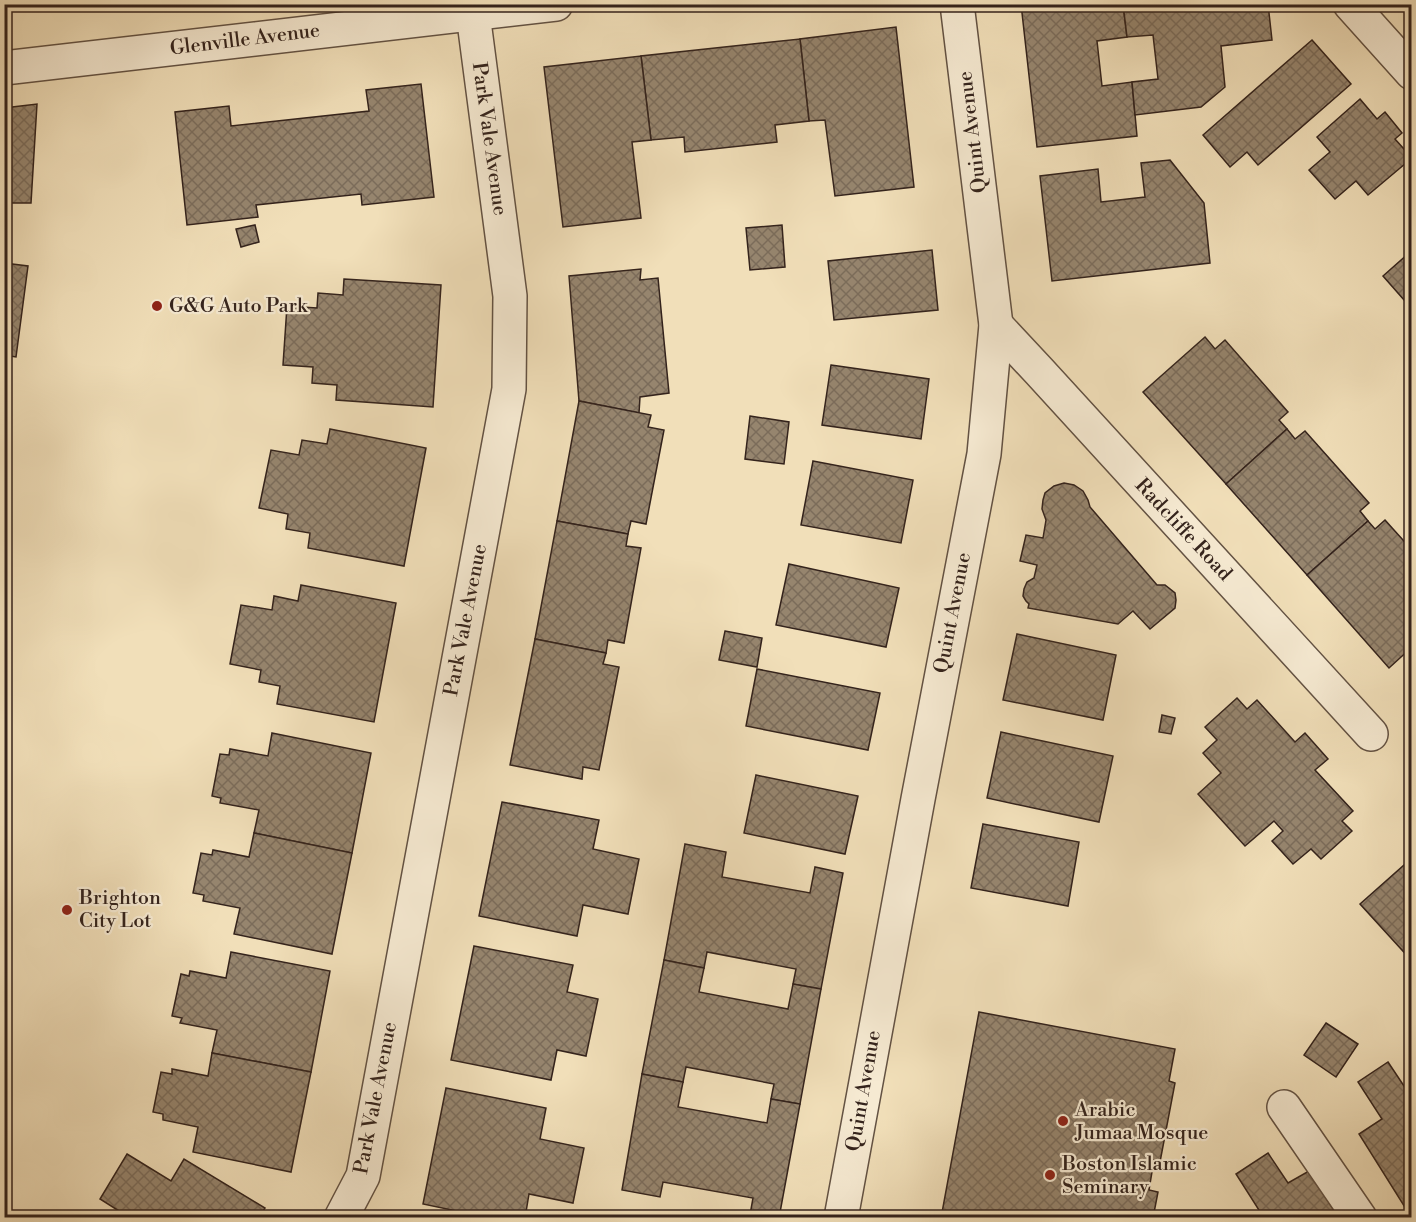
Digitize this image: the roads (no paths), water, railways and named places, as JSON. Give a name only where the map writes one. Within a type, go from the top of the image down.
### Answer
[{"type":"street","name":"Glenville Avenue","points":[[4,68],[556,4]]},
{"type":"street","name":"Quint Avenue","points":[[841,1218],[984,454],[996,325],[957,4]]},
{"type":"street","points":[[1350,4],[1412,73]]},
{"type":"street","name":"Park Vale Avenue","points":[[341,1218],[363,1176],[508,389],[510,296],[473,14]]},
{"type":"street","name":"Radcliffe Road","points":[[996,325],[1371,734]]},
{"type":"street","points":[[1284,1107],[1360,1218]]},
{"type":"place","name":"G&G Auto Park","points":[[157,306]]},
{"type":"place","name":"Brighton City Lot","points":[[67,910]]},
{"type":"place","name":"Arabic Jumaa Mosque","points":[[1063,1121]]},
{"type":"place","name":"Boston Islamic Seminary","points":[[1050,1175]]}]
